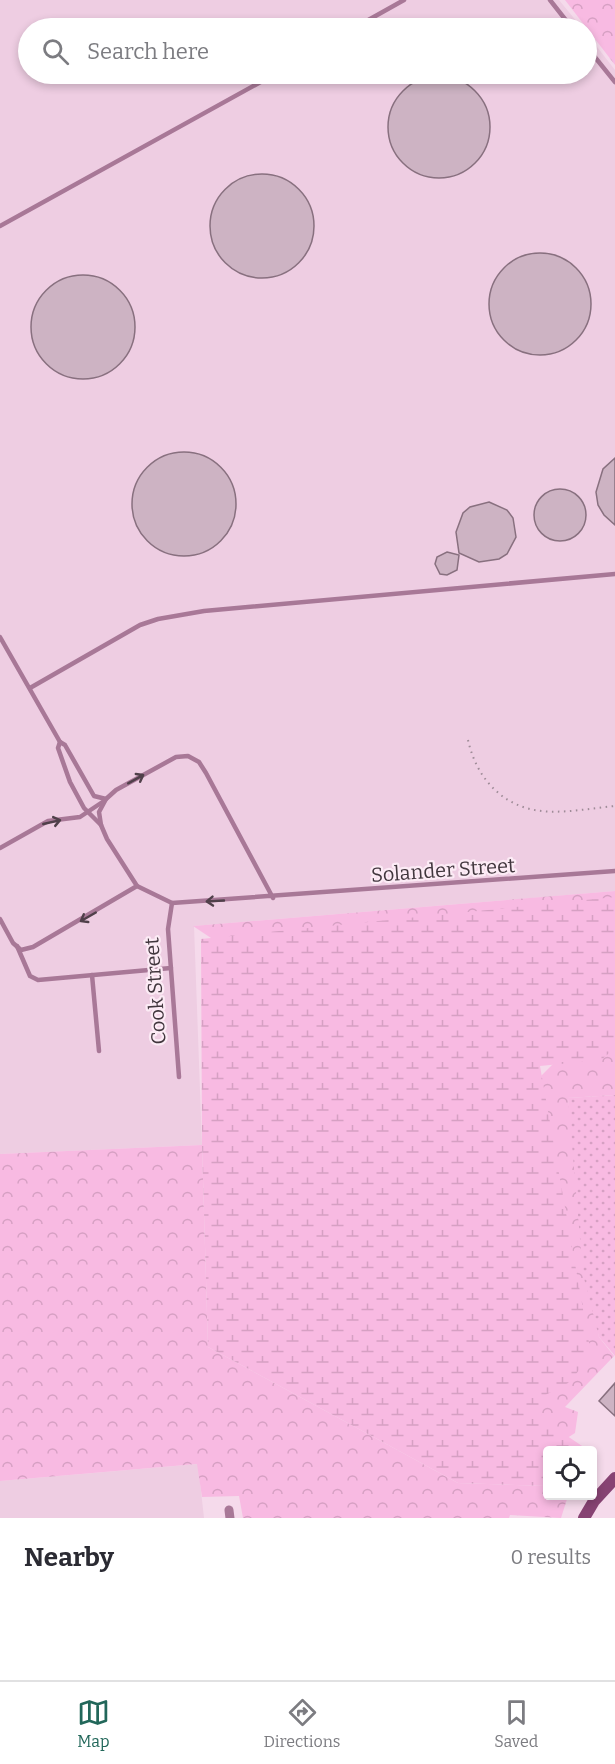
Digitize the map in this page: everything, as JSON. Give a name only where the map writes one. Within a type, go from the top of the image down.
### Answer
[{"type":"main road","points":[[584,1518],[594,1501],[615,1478]]},
{"type":"lane","points":[[372,18],[404,0]]},
{"type":"lane","points":[[550,0],[564,18]]},
{"type":"lane","points":[[597,60],[615,82]]},
{"type":"lane","points":[[0,226],[257,84]]},
{"type":"lane","points":[[30,688],[120,635],[158,619],[204,611],[615,574]]},
{"type":"lane","points":[[0,637],[94,796],[106,799]]},
{"type":"lane","points":[[17,946],[21,950],[33,947],[138,886],[101,825],[88,812],[65,772],[63,757],[58,748],[60,742]]},
{"type":"lane","points":[[0,848],[48,821],[80,818],[116,790],[176,757],[188,756],[199,762],[206,773],[273,898]]},
{"type":"lane","points":[[101,825],[99,812],[106,799]]},
{"type":"lane","name":"Solander Street","points":[[138,886],[172,903],[273,898],[615,871]]},
{"type":"lane","name":"Cook Street","points":[[172,903],[168,929],[179,1077]]},
{"type":"lane","points":[[0,919],[17,946],[30,976],[38,980],[171,968]]},
{"type":"lane","points":[[92,975],[99,1051]]},
{"type":"path","points":[[468,740],[476,765],[488,783],[512,804],[522,809],[546,811],[615,806]]},
{"type":"shaded area","points":[[0,0],[559,0],[574,18],[18,18],[18,84],[597,84],[597,47],[615,70],[615,891],[194,926],[202,1145],[0,1154]]},
{"type":"shaded area","points":[[198,1464],[204,1518],[0,1518],[0,1481]]},
{"type":"green space","points":[[565,0],[615,0],[615,65],[597,42],[597,18],[579,18]]},
{"type":"green space","points":[[615,891],[615,909],[223,946],[193,926]]},
{"type":"green space","points":[[615,897],[615,1048],[601,1060],[540,1066],[591,1354],[570,1382],[538,1399],[542,1419],[582,1446],[543,1446],[543,1486],[458,1483],[208,1347],[202,1145],[201,939]]},
{"type":"green space","points":[[615,1017],[615,1095],[568,1098],[599,1337],[614,1356],[565,1407],[578,1412],[575,1433],[561,1442],[515,1397],[533,1084],[561,1056]]},
{"type":"green space","points":[[615,1095],[615,1356],[599,1337],[583,1274],[568,1098]]},
{"type":"green space","points":[[202,1145],[208,1347],[458,1483],[543,1486],[543,1500],[567,1500],[561,1518],[510,1515],[509,1518],[243,1518],[239,1496],[202,1497],[197,1464],[0,1481],[0,1154]]},
{"type":"building","points":[[410,84],[468,84],[482,98],[489,117],[489,137],[482,156],[468,170],[449,177],[429,177],[410,170],[396,156],[389,137],[389,117],[392,107],[396,98]]},
{"type":"building","points":[[262,174],[282,178],[299,189],[310,206],[314,226],[310,246],[299,263],[282,274],[262,278],[242,274],[225,263],[214,246],[210,226],[214,206],[225,189],[242,178]]},
{"type":"building","points":[[540,253],[560,257],[576,268],[587,284],[591,304],[587,324],[576,340],[560,351],[540,355],[520,351],[504,340],[493,324],[489,304],[493,284],[504,268],[520,257]]},
{"type":"building","points":[[83,275],[103,279],[120,290],[131,307],[135,327],[131,347],[120,364],[103,375],[83,379],[63,375],[46,364],[35,347],[31,327],[35,307],[46,290],[63,279]]},
{"type":"building","points":[[184,452],[204,456],[221,467],[232,484],[236,504],[232,524],[221,541],[204,552],[184,556],[164,552],[147,541],[136,524],[132,504],[136,484],[147,467],[164,456]]},
{"type":"building","points":[[615,458],[615,525],[604,515],[598,505],[596,492],[603,469]]},
{"type":"building","points":[[555,489],[565,489],[579,496],[586,515],[579,534],[565,541],[555,541],[545,537],[538,530],[534,520],[534,510],[538,500],[545,493]]},
{"type":"building","points":[[489,502],[507,510],[513,518],[516,537],[507,554],[499,559],[479,562],[459,553],[456,532],[463,513],[470,507]]},
{"type":"building","points":[[447,552],[459,555],[457,570],[447,575],[440,574],[435,564],[437,557]]},
{"type":"building","points":[[615,1383],[615,1416],[599,1401]]}]
